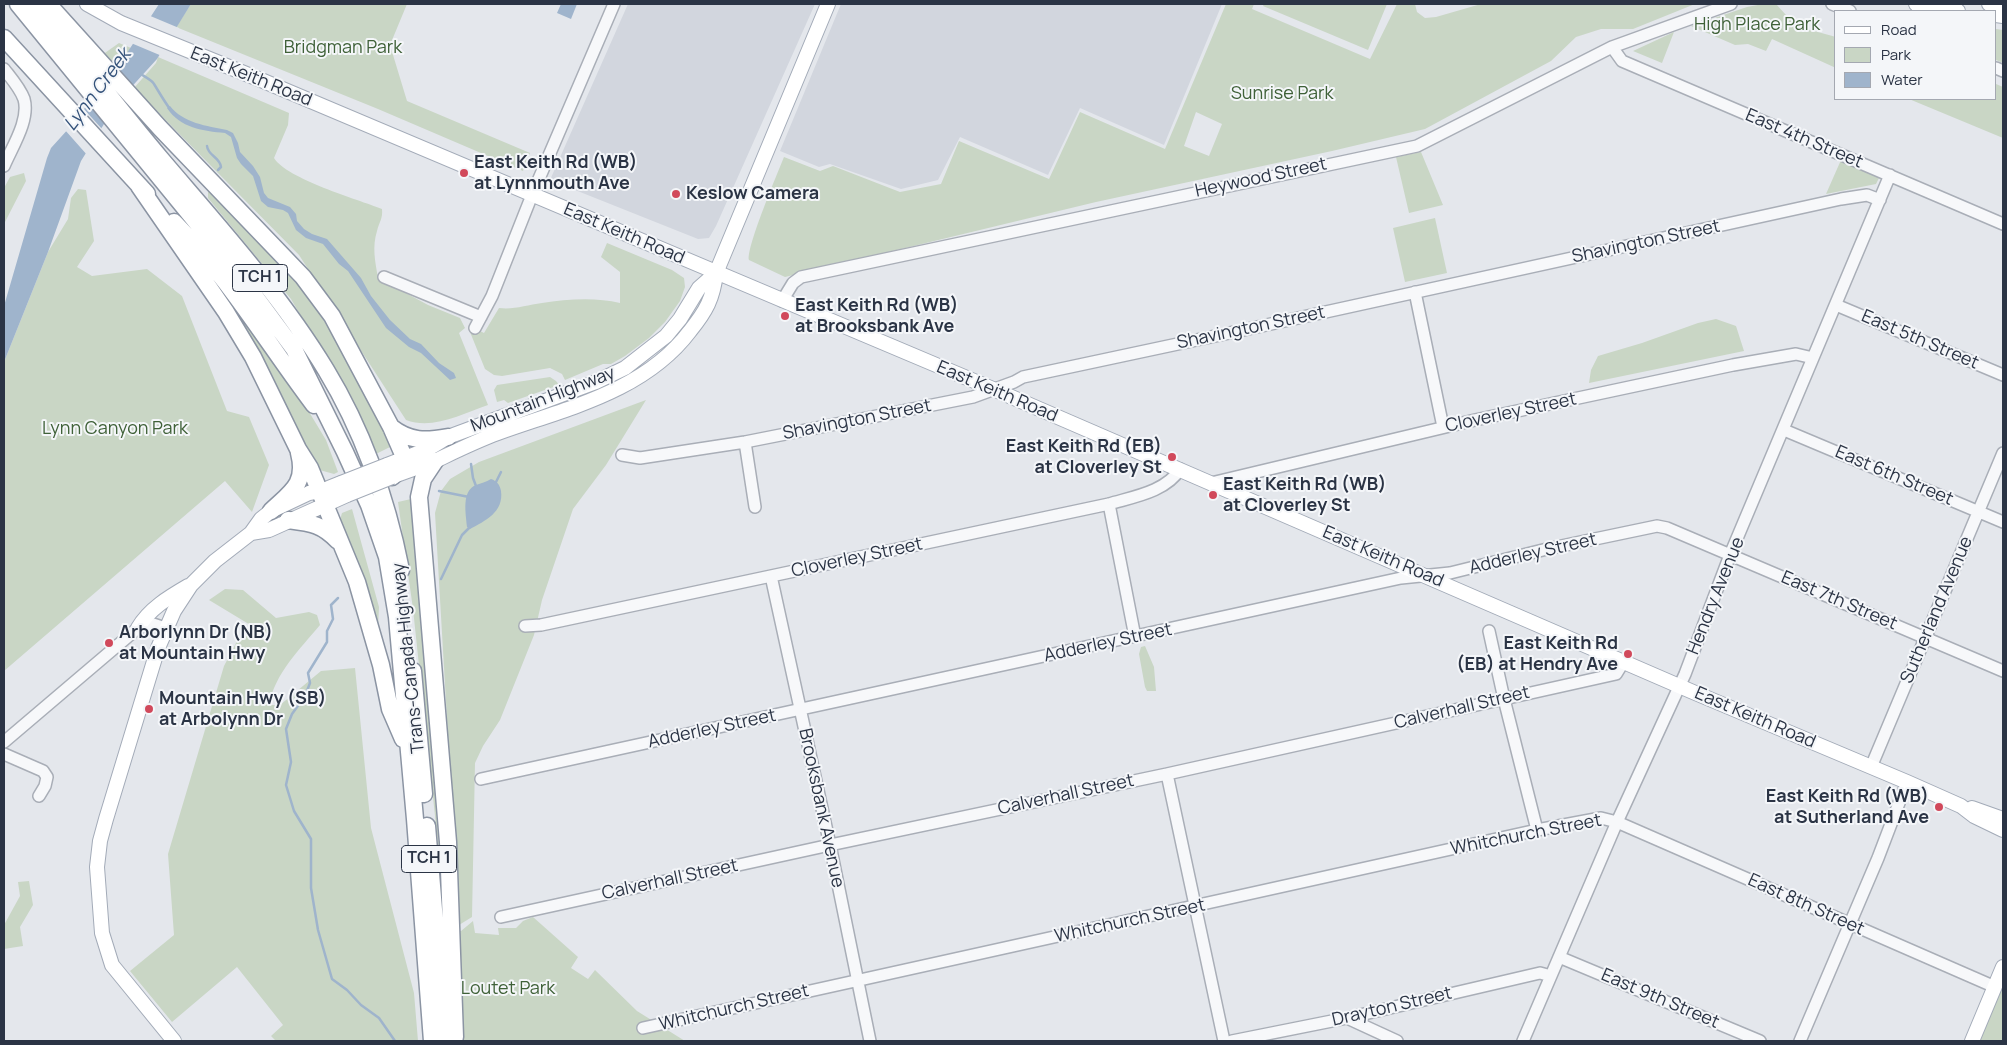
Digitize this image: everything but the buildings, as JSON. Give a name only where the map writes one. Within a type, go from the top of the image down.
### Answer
[{"type":"highway","name":"TCH 1","points":[[18,4],[86,66]]},
{"type":"highway","name":"TCH 1","points":[[35,4],[86,66],[141,144],[294,349],[340,441]]},
{"type":"highway","points":[[48,4],[86,66],[160,128],[303,277],[332,316],[391,427],[405,459],[400,469],[389,471]]},
{"type":"highway","points":[[4,38],[54,95],[194,242],[240,301],[340,441]]},
{"type":"highway","name":"Trans-Canada Highway","points":[[141,144],[270,291],[309,344],[326,370],[357,429],[381,492],[398,554],[408,616],[445,1041]]},
{"type":"highway","points":[[134,180],[226,312],[254,357],[298,449],[310,468],[357,582],[381,665],[390,709],[409,752]]},
{"type":"highway","points":[[391,427],[412,439],[427,440],[448,436]]},
{"type":"highway","name":"Trans-Canada Highway","points":[[340,441],[369,505],[387,557],[397,617],[432,1041]]},
{"type":"highway","points":[[271,511],[288,496],[302,474],[298,449]]},
{"type":"highway","points":[[435,461],[423,479],[419,497],[448,842],[455,1041]]},
{"type":"highway","points":[[288,520],[318,525],[328,530],[341,545]]},
{"type":"main road","name":"East Keith Road","points":[[87,4],[121,24],[261,80],[1180,469],[1679,686],[1907,782],[1961,806],[1974,816],[2003,830]]},
{"type":"main road","points":[[716,273],[828,4]]},
{"type":"main road","points":[[1916,4],[1952,10]]},
{"type":"main road","points":[[1989,4],[2003,5]]},
{"type":"main road","name":"Mountain Highway","points":[[405,459],[428,449],[448,436],[596,382],[625,368],[666,336],[680,319],[699,288],[716,273]]},
{"type":"main road","name":"Mountain Highway","points":[[251,533],[269,530],[323,498],[389,471],[435,461],[458,449],[607,395],[637,380],[662,362],[683,341],[700,319],[713,294],[716,273]]},
{"type":"main road","name":"Mountain Highway","points":[[174,1041],[112,964],[102,933],[97,866],[100,841],[165,628],[182,596],[215,561],[251,533],[260,520],[271,511],[310,494],[323,498]]},
{"type":"main road","points":[[138,628],[143,619],[169,597],[191,585]]},
{"type":"main road","name":"East Keith Road","points":[[1961,806],[1976,808],[2003,819]]},
{"type":"main road","points":[[1972,1041],[2003,967]]},
{"type":"street","points":[[475,328],[492,296],[532,195],[614,4]]},
{"type":"street","name":"Heywood Street","points":[[782,301],[793,283],[801,277],[1417,146],[1612,47],[1729,4]]},
{"type":"street","points":[[1832,4],[1847,10]]},
{"type":"street","name":"East 4th Street","points":[[1612,47],[1622,61],[2003,224]]},
{"type":"street","points":[[4,69],[18,87],[24,99],[24,117],[4,166]]},
{"type":"street","name":"Hendry Avenue","points":[[1523,1041],[1617,822],[1679,686],[1730,555],[1890,175]]},
{"type":"street","name":"Shavington Street","points":[[622,455],[640,458],[745,442],[973,397],[1024,376],[1841,198],[1867,195],[1880,200]]},
{"type":"street","points":[[384,277],[481,317]]},
{"type":"street","points":[[1415,292],[1443,427]]},
{"type":"street","name":"East 5th Street","points":[[1836,305],[2003,375]]},
{"type":"street","name":"Cloverley Street","points":[[1211,483],[1443,427],[1733,366],[1796,354],[1814,358]]},
{"type":"street","name":"East 6th Street","points":[[1784,430],[2003,522]]},
{"type":"street","points":[[745,442],[755,507]]},
{"type":"street","name":"Sutherland Avenue","points":[[1871,767],[2003,453]]},
{"type":"street","name":"Cloverley Street","points":[[526,626],[541,625],[1108,504],[1144,494],[1171,479],[1180,469]]},
{"type":"street","points":[[1108,504],[1135,637]]},
{"type":"street","name":"Adderley Street","points":[[481,779],[1401,578],[1450,573],[1547,549],[1657,526],[1730,555]]},
{"type":"street","name":"East 7th Street","points":[[1730,555],[2003,671]]},
{"type":"street","name":"Brooksbank Avenue","points":[[771,576],[830,845],[870,1041]]},
{"type":"street","points":[[4,742],[138,628],[150,623],[165,628]]},
{"type":"street","points":[[1489,631],[1537,830]]},
{"type":"street","name":"Calverhall Street","points":[[501,917],[1166,774],[1616,674],[1624,661]]},
{"type":"street","points":[[4,754],[43,772],[46,777],[45,786],[39,796]]},
{"type":"street","points":[[1166,774],[1224,1041]]},
{"type":"street","points":[[1800,1041],[1878,858],[1907,782]]},
{"type":"street","name":"Whitchurch Street","points":[[643,1028],[1537,830],[1602,818],[1617,822]]},
{"type":"street","name":"East 8th Street","points":[[1617,822],[1995,987]]},
{"type":"street","name":"East 9th Street","points":[[1559,957],[1760,1041]]},
{"type":"street","name":"Drayton Street","points":[[1232,1041],[1346,1018],[1540,973],[1551,976]]},
{"type":"street","points":[[1346,1018],[1398,1041]]},
{"type":"shaded area","points":[[628,4],[815,4],[709,238],[698,239],[550,180]]},
{"type":"shaded area","points":[[841,4],[1222,4],[1164,145],[1080,108],[1048,175],[960,137],[938,180],[901,189],[830,164],[819,167],[780,151]]},
{"type":"green space","name":"Bridgman Park","points":[[191,4],[407,4],[390,45],[407,101],[530,153],[523,171],[378,109],[176,27]]},
{"type":"green space","name":"Sunrise Park","points":[[1226,4],[1254,4],[1252,9],[1370,59],[1397,4],[1415,4],[1417,12],[1425,18],[1436,17],[1481,4],[1695,4],[1633,29],[1601,29],[1576,37],[1551,61],[1425,129],[1096,202],[785,277],[749,260],[749,253],[757,226],[784,157],[820,171],[833,166],[900,192],[941,184],[959,141],[1049,179],[1080,112],[1165,149]],"holes":[[[1196,112],[1222,124],[1209,156],[1184,146]]]},
{"type":"green space","points":[[1264,4],[1387,4],[1368,50],[1263,6]]},
{"type":"green space","name":"High Place Park","points":[[1776,4],[1796,26],[1834,36],[1834,67],[1772,39],[1766,51],[1748,44],[1735,45],[1691,26],[1747,7]]},
{"type":"green space","points":[[1997,29],[2003,30],[2003,63],[1997,60]]},
{"type":"green space","points":[[1674,32],[1662,63],[1633,51]]},
{"type":"green space","points":[[119,43],[131,48],[110,76],[102,55]]},
{"type":"green space","points":[[158,57],[289,113],[288,125],[274,158],[281,166],[307,181],[382,209],[374,248],[378,278],[428,305],[460,318],[465,328],[459,333],[488,405],[437,422],[416,423],[406,420],[299,255],[134,88],[156,63]]},
{"type":"green space","points":[[1997,84],[2003,87],[2003,138],[1911,100],[1997,100]]},
{"type":"green space","points":[[1421,152],[1443,205],[1409,213],[1396,157]]},
{"type":"green space","points":[[1841,160],[1879,178],[1876,184],[1826,194]]},
{"type":"green space","points":[[24,173],[26,181],[4,224],[4,188],[10,177]]},
{"type":"green space","name":"Lynn Canyon Park","points":[[78,189],[86,190],[94,241],[77,267],[92,276],[147,269],[182,296],[227,411],[249,417],[269,465],[252,512],[225,481],[4,671],[4,362],[48,252],[68,219],[71,198]]},
{"type":"green space","points":[[208,191],[308,295],[386,429],[390,447],[376,454],[342,387],[291,299],[208,198]]},
{"type":"green space","points":[[1435,218],[1447,273],[1405,282],[1393,228]]},
{"type":"green space","points":[[607,243],[672,270],[684,278],[685,287],[680,301],[665,322],[649,338],[625,356],[611,364],[603,364],[565,380],[562,374],[550,368],[502,376],[494,375],[485,369],[470,332],[472,327],[484,333],[499,308],[515,308],[552,302],[591,299],[620,303],[620,272],[601,257]]},
{"type":"green space","points":[[223,292],[300,397],[326,440],[338,472],[334,474],[316,469],[270,373]]},
{"type":"green space","points":[[1716,319],[1736,326],[1744,351],[1589,383],[1591,370],[1598,356],[1698,323]]},
{"type":"green space","points":[[550,377],[559,385],[508,403],[504,400],[497,402],[494,390],[497,385]]},
{"type":"green space","points":[[646,400],[606,465],[573,509],[542,600],[534,635],[500,720],[483,746],[475,763],[472,917],[459,925],[435,513],[441,491],[450,479],[479,462]]},
{"type":"green space","points":[[411,499],[443,891],[413,609],[398,502]]},
{"type":"green space","points":[[352,509],[379,607],[378,629],[340,520],[342,513]]},
{"type":"green space","points":[[225,589],[243,590],[276,618],[309,612],[317,615],[320,625],[282,672],[272,693],[269,705],[280,705],[321,671],[355,668],[371,828],[414,993],[418,1041],[276,1041],[271,1036],[283,1025],[237,967],[172,1022],[130,971],[174,935],[168,854],[224,666],[236,643],[252,626],[209,600]]},
{"type":"green space","points":[[1145,646],[1154,667],[1156,691],[1147,691],[1145,687],[1139,654],[1141,647]]},
{"type":"green space","points":[[29,881],[33,905],[20,927],[23,946],[4,949],[4,925],[20,896],[18,882]]},
{"type":"green space","name":"Loutet Park","points":[[533,917],[578,957],[571,968],[588,979],[595,970],[637,1011],[685,1041],[458,1041],[451,931],[461,931],[473,921],[475,933],[499,935],[498,928],[516,928],[523,921]]},
{"type":"green space","points":[[2003,978],[2003,1041],[1977,1041]]},
{"type":"water","points":[[159,4],[191,4],[157,59],[126,93],[81,161],[48,252],[4,362],[4,306],[51,148],[70,127],[123,59]]},
{"type":"water","points":[[561,4],[577,4],[571,19],[557,13]]},
{"type":"water","points":[[170,106],[175,112],[188,120],[233,133],[240,152],[260,177],[264,193],[268,198],[290,207],[296,214],[297,221],[304,229],[327,239],[361,278],[371,296],[390,320],[410,339],[421,344],[439,363],[454,373],[456,378],[450,380],[421,353],[409,347],[386,328],[348,271],[339,264],[323,244],[306,238],[296,230],[288,213],[268,207],[261,201],[253,176],[237,158],[231,137],[225,133],[208,131],[185,124],[172,115],[167,108]]},
{"type":"water","points":[[491,479],[497,482],[501,489],[500,505],[482,523],[470,529],[467,527],[465,510],[468,492],[476,485]]},
{"type":"pier","points":[[148,15],[179,28],[162,56],[131,43]]},
{"type":"pier","points":[[82,107],[103,130],[88,156],[65,130]]},
{"type":"waterway","points":[[141,74],[153,83],[170,109]]},
{"type":"waterway","points":[[207,146],[209,152],[220,164],[221,167],[218,170]]},
{"type":"waterway","points":[[471,464],[476,486]]},
{"type":"waterway","points":[[496,482],[501,472]]},
{"type":"waterway","points":[[439,491],[469,497]]},
{"type":"waterway","points":[[441,579],[462,535],[471,526]]},
{"type":"waterway","points":[[338,598],[331,605],[333,619],[327,631],[327,642],[308,673],[310,683],[305,696],[292,714],[286,729],[291,762],[286,785],[294,811],[311,839],[311,888],[318,930],[332,979],[379,1018],[395,1041]]},
{"type":"place","name":"East Keith Rd (WB) at Lynnmouth Ave","points":[[464,173]]},
{"type":"place","name":"Keslow Camera","points":[[676,194]]},
{"type":"place","name":"East Keith Rd (WB) at Brooksbank Ave","points":[[785,316]]},
{"type":"place","name":"East Keith Rd (EB) at Cloverley St","points":[[1172,457]]},
{"type":"place","name":"East Keith Rd (WB) at Cloverley St","points":[[1213,495]]},
{"type":"place","name":"Arborlynn Dr (NB) at Mountain Hwy","points":[[109,643]]},
{"type":"place","name":"East Keith Rd (EB) at Hendry Ave","points":[[1628,654]]},
{"type":"place","name":"Mountain Hwy (SB) at Arbolynn Dr","points":[[149,709]]},
{"type":"place","name":"East Keith Rd (WB) at Sutherland Ave","points":[[1939,807]]},
{"type":"water label","name":"Lynn Creek","points":[[98,90]]}]
